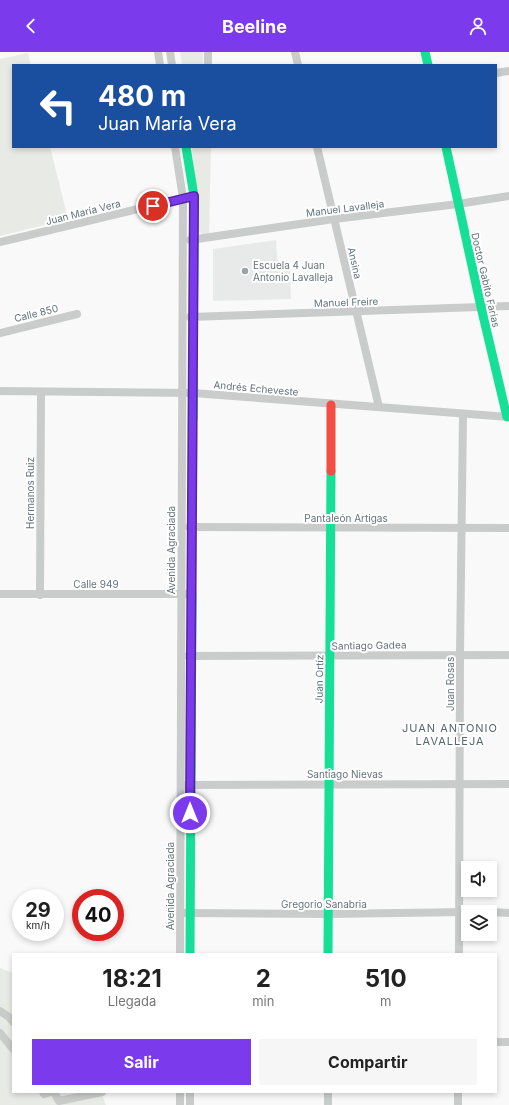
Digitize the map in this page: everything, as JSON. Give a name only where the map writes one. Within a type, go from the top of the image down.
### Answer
[{"type":"street","points":[[158,52],[160,64]]},
{"type":"street","points":[[170,52],[172,64]]},
{"type":"street","points":[[208,52],[208,64]]},
{"type":"street","points":[[295,52],[298,64]]},
{"type":"street","points":[[425,52],[428,64]]},
{"type":"street","points":[[497,73],[509,71]]},
{"type":"street","name":"Avenida Agraciada","points":[[174,148],[183,198],[181,656],[186,785]]},
{"type":"street","name":"Avenida Agraciada","points":[[180,953],[185,913],[186,785],[192,594],[194,196],[186,148]]},
{"type":"street","name":"Ansina","points":[[317,148],[379,407]]},
{"type":"street","name":"Doctor Gabito Farias","points":[[446,148],[480,308],[508,417]]},
{"type":"street","name":"Juan María Vera","points":[[0,242],[194,196]]},
{"type":"street","name":"Manuel Lavalleja","points":[[183,240],[194,240],[334,219],[458,204],[509,196]]},
{"type":"street","name":"Manuel Freire","points":[[183,317],[509,306]]},
{"type":"street","name":"Calle 850","points":[[0,333],[77,314]]},
{"type":"street","name":"Andrés Echeveste","points":[[0,390],[41,392],[193,393],[332,405],[379,407],[508,417]]},
{"type":"street","name":"Hermanos Ruiz","points":[[40,594],[41,392]]},
{"type":"street","name":"Juan Ortíz","points":[[328,953],[332,405]]},
{"type":"street","name":"Juan Rosas","points":[[463,414],[460,784],[464,905]]},
{"type":"street","name":"Pantaleón Artigas","points":[[182,527],[509,528]]},
{"type":"street","name":"Calle 949","points":[[0,594],[192,594]]},
{"type":"street","name":"Santiago Gadea","points":[[181,656],[509,655]]},
{"type":"street","name":"Santiago Nievas","points":[[186,785],[509,784]]},
{"type":"street","name":"Gregorio Sanabria","points":[[185,913],[328,914],[461,912]]},
{"type":"street","points":[[497,912],[509,912]]},
{"type":"street","name":"Avenida Agraciada","points":[[185,913],[190,953]]},
{"type":"street","name":"Juan Rosas","points":[[459,953],[461,937]]},
{"type":"street","points":[[0,1011],[12,1021]]},
{"type":"street","points":[[0,1033],[12,1048]]},
{"type":"street","points":[[497,1042],[509,1042]]},
{"type":"street","points":[[55,1093],[59,1101],[74,1101],[99,1093]]},
{"type":"street","points":[[180,1093],[180,1105]]},
{"type":"street","points":[[190,1093],[190,1105]]},
{"type":"street","points":[[328,1093],[328,1105]]},
{"type":"street","points":[[458,1093],[458,1105]]},
{"type":"shaded area","points":[[180,52],[203,52],[203,64],[182,64]]},
{"type":"shaded area","points":[[28,53],[31,64],[12,64],[12,148],[50,148],[68,219],[0,236],[0,59]]},
{"type":"shaded area","points":[[192,148],[211,148],[209,234],[201,234],[199,231]]},
{"type":"shaded area","name":"Escuela 4 Juan Antonio Lavalleja","points":[[276,240],[278,272],[290,270],[291,299],[213,301],[213,249]]},
{"type":"shaded area","points":[[0,968],[12,973],[12,1093],[101,1093],[106,1105],[0,1105]]},
{"type":"traffic: fast","points":[[425,52],[428,64]]},
{"type":"traffic: fast","points":[[186,148],[194,196],[193,420]]},
{"type":"traffic: fast","points":[[446,148],[507,417]]},
{"type":"traffic: fast","points":[[328,953],[331,471]]},
{"type":"traffic: fast","points":[[190,953],[192,593]]},
{"type":"traffic: slow","points":[[192,593],[193,420]]},
{"type":"traffic: jam","points":[[331,405],[331,471]]},
{"type":"place","name":"Escuela 4 Juan Antonio Lavalleja","points":[[245,271]]},
{"type":"district","name":"JUAN ANTONIO LAVALLEJA","points":[[450,734]]},
{"type":"route","points":[[153,206],[194,196],[190,813]]}]
